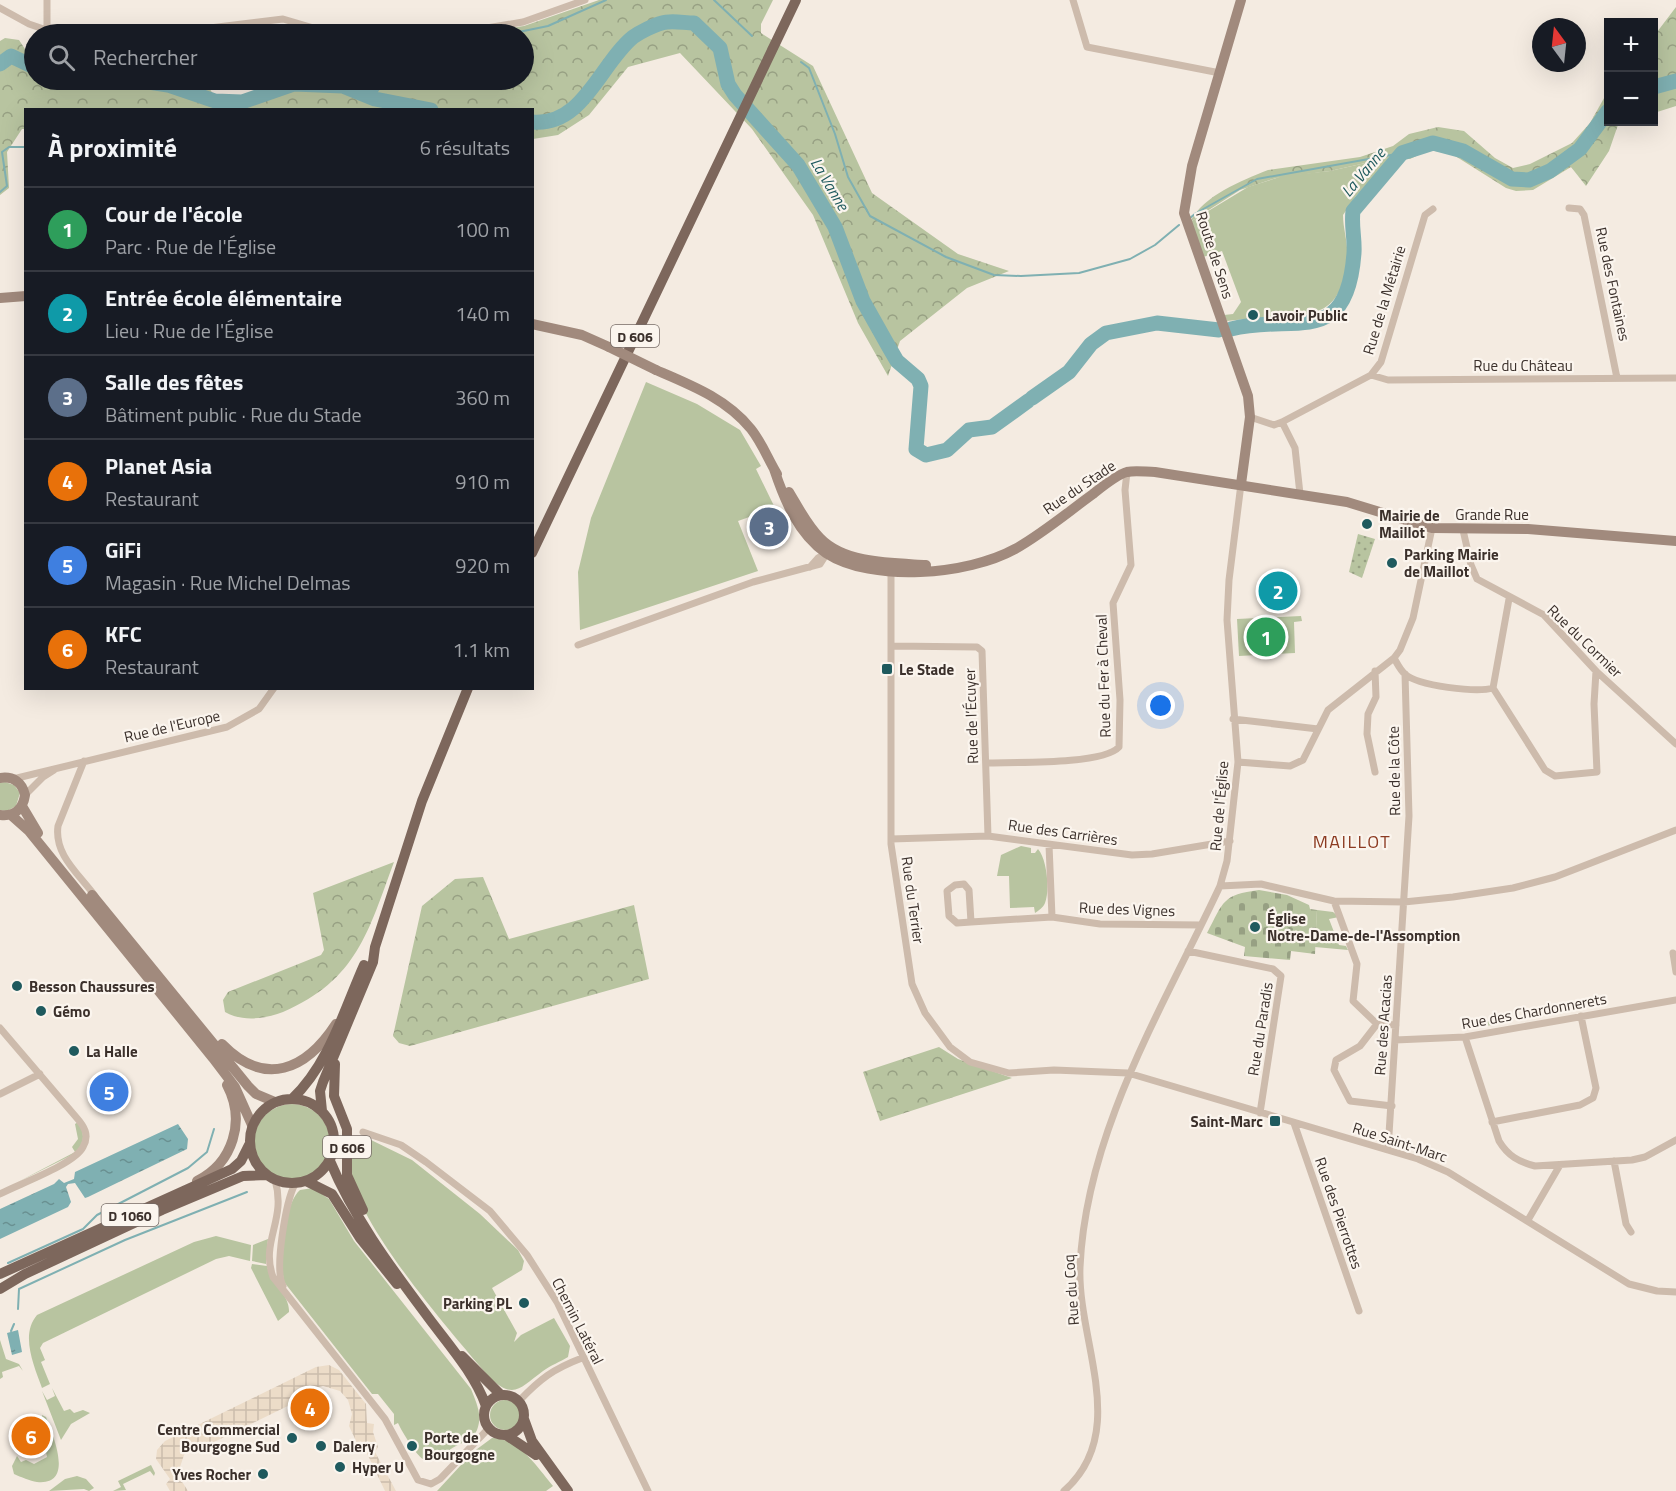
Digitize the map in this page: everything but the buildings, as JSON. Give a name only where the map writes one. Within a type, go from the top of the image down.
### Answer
[{"type":"main road","name":"D 606","points":[[534,549],[796,0]]},
{"type":"main road","name":"D 606","points":[[322,1111],[320,1091],[344,1020],[366,961],[375,947],[422,801],[467,690]]},
{"type":"main road","name":"D 606","points":[[292,1099],[304,1087],[323,1059],[344,1020]]},
{"type":"main road","name":"D 606","points":[[344,1020],[333,1071],[333,1085],[334,1096],[346,1129],[347,1175],[390,1264]]},
{"type":"main road","points":[[292,1099],[308,1102],[322,1111],[334,1135],[334,1148],[330,1161],[320,1173],[301,1182],[270,1178],[255,1163],[249,1145],[252,1125],[266,1107],[275,1102],[292,1099]]},
{"type":"main road","name":"D 1060","points":[[0,1274],[232,1169],[241,1161],[249,1145]]},
{"type":"main road","name":"D 606","points":[[330,1161],[365,1230],[479,1389],[486,1406]]},
{"type":"main road","name":"D 1060","points":[[0,1289],[24,1274],[162,1210],[243,1176],[270,1178]]},
{"type":"main road","name":"D 606","points":[[301,1182],[332,1194],[383,1269],[426,1315]]},
{"type":"main road","name":"D 606","points":[[439,1331],[501,1395]]},
{"type":"main road","points":[[546,1463],[526,1445],[489,1428],[484,1417],[486,1406],[501,1395],[514,1397],[519,1401],[523,1406],[524,1419],[532,1441],[568,1491]]},
{"type":"main road","points":[[506,1434],[518,1430],[524,1419]]},
{"type":"street","points":[[47,0],[47,24]]},
{"type":"street","points":[[511,24],[585,0]]},
{"type":"street","points":[[1073,0],[1087,47],[1220,73]]},
{"type":"street","name":"Route de Sens","points":[[1241,0],[1192,166],[1185,218],[1248,396],[1250,417],[1241,484]]},
{"type":"street","points":[[0,8],[33,24]]},
{"type":"street","points":[[242,24],[283,19],[300,24]]},
{"type":"street","name":"Rue des Fontaines","points":[[1569,208],[1580,209],[1584,215],[1617,378]]},
{"type":"street","name":"Rue de la Métairie","points":[[1282,422],[1371,375],[1385,350],[1425,215],[1434,209]]},
{"type":"street","points":[[0,298],[24,296]]},
{"type":"street","name":"Rue du Stade","points":[[534,324],[582,335],[715,397],[740,416],[753,431],[774,469],[782,493],[800,526],[829,551],[857,566],[891,566],[927,572],[981,564],[1014,550],[1127,472],[1155,472],[1241,484]]},
{"type":"street","name":"Rue du Château","points":[[1371,375],[1388,380],[1676,378]]},
{"type":"street","points":[[1250,417],[1274,425],[1282,422],[1295,448],[1300,494]]},
{"type":"street","name":"Rue du Fer à Cheval","points":[[986,763],[1071,762],[1085,757],[1111,754],[1119,747],[1120,700],[1113,603],[1131,565],[1125,490],[1127,472]]},
{"type":"street","name":"Grande Rue","points":[[1241,484],[1363,506],[1432,528],[1528,529],[1676,541]]},
{"type":"street","name":"Rue de l'Église","points":[[1128,1073],[1220,886],[1230,841],[1238,762],[1233,719],[1227,610],[1241,484]]},
{"type":"street","points":[[1238,762],[1290,766],[1298,764],[1303,760],[1328,710],[1394,658],[1413,618],[1432,528]]},
{"type":"street","name":"Rue du Cormier","points":[[1463,530],[1471,565],[1477,579],[1544,615],[1596,671],[1676,744]]},
{"type":"street","points":[[578,645],[753,582],[820,564],[825,560],[829,551]]},
{"type":"street","name":"Rue du Terrier","points":[[891,566],[891,839],[912,984],[925,1013],[950,1047],[970,1062],[1002,1072],[1128,1073]]},
{"type":"street","points":[[1509,598],[1493,687],[1545,770],[1555,776],[1597,772],[1594,704],[1596,671]]},
{"type":"street","name":"Rue de l’Écuyer","points":[[892,646],[980,648],[988,836]]},
{"type":"street","points":[[1394,658],[1405,674],[1418,680],[1474,690],[1493,687]]},
{"type":"street","points":[[1375,671],[1376,697],[1368,714],[1367,734],[1375,772]]},
{"type":"street","name":"Rue de la Côte","points":[[1404,902],[1409,816],[1405,674]]},
{"type":"street","name":"Rue de l'Europe","points":[[13,779],[227,727],[259,709],[273,690]]},
{"type":"street","points":[[1233,719],[1318,729]]},
{"type":"street","points":[[84,761],[58,826],[58,848],[248,1086],[256,1094],[275,1102]]},
{"type":"street","name":"Rue de l'Europe","points":[[23,800],[43,777],[63,765]]},
{"type":"street","points":[[0,778],[13,779],[21,785],[23,800],[34,828],[122,930]]},
{"type":"street","points":[[23,800],[5,815],[29,831],[213,1058],[240,1094],[252,1125]]},
{"type":"street","points":[[1220,886],[1261,884],[1334,901],[1404,902],[1530,884],[1596,862],[1676,830]]},
{"type":"street","name":"Rue des Carrières","points":[[891,839],[988,836],[1112,853],[1152,855],[1230,841]]},
{"type":"street","points":[[1049,845],[1052,917]]},
{"type":"street","points":[[964,884],[969,890],[971,922],[957,923],[949,916],[947,891],[955,885],[964,884]]},
{"type":"street","points":[[1334,901],[1358,964],[1353,1001],[1377,1023],[1396,1025]]},
{"type":"street","name":"Rue des Acacias","points":[[1388,1149],[1404,902]]},
{"type":"street","name":"Rue des Vignes","points":[[971,922],[1052,917],[1100,924],[1201,924]]},
{"type":"street","name":"Rue du Paradis","points":[[1188,951],[1273,969],[1281,976],[1260,1113]]},
{"type":"street","points":[[1673,953],[1676,972]]},
{"type":"street","name":"Rue des Chardonnerets","points":[[1395,1040],[1464,1037],[1676,1000]]},
{"type":"street","points":[[187,1010],[241,1061],[258,1067],[276,1069],[292,1066],[307,1058],[322,1046],[344,1020]]},
{"type":"street","points":[[1492,1122],[1580,1105],[1593,1098],[1596,1088],[1581,1016]]},
{"type":"street","points":[[1377,1023],[1360,1046],[1336,1060],[1334,1070],[1350,1101],[1392,1106]]},
{"type":"street","points":[[0,1028],[84,1127],[86,1137],[77,1156],[0,1194]]},
{"type":"street","points":[[1464,1037],[1498,1141],[1513,1158],[1535,1166],[1614,1161],[1645,1157],[1676,1140]]},
{"type":"street","points":[[127,1216],[202,1178],[216,1168],[227,1154],[233,1141],[236,1110],[232,1095],[213,1058]]},
{"type":"street","name":"Rue Saint-Marc","points":[[1128,1073],[1388,1149],[1448,1172],[1629,1284],[1657,1291],[1676,1292]]},
{"type":"street","name":"Rue du Coq","points":[[1064,1491],[1088,1461],[1096,1438],[1098,1415],[1080,1270],[1082,1227],[1128,1073]]},
{"type":"street","points":[[0,1094],[40,1074]]},
{"type":"street","name":"Rue des Pierrottes","points":[[1294,1123],[1359,1311]]},
{"type":"street","name":"Chemin Latéral","points":[[363,1132],[401,1145],[490,1211],[527,1255],[557,1302],[648,1491]]},
{"type":"street","points":[[1614,1161],[1626,1224],[1631,1232]]},
{"type":"street","points":[[1528,1220],[1560,1165]]},
{"type":"street","points":[[270,1178],[280,1204],[268,1258],[273,1277],[385,1419],[414,1475],[421,1482],[432,1484],[440,1479],[489,1428]]},
{"type":"street","points":[[289,1299],[278,1270],[289,1197],[301,1182]]},
{"type":"street","points":[[519,1401],[543,1377],[559,1366],[582,1358]]},
{"type":"green space","points":[[599,0],[773,0],[761,24],[761,33],[813,66],[872,193],[958,254],[1009,271],[967,288],[900,341],[888,376],[858,323],[813,215],[752,129],[680,53],[628,67],[589,115],[558,135],[534,139],[534,108],[24,108],[24,129],[7,152],[9,188],[0,195],[0,41],[5,38],[19,40],[24,48],[24,90],[210,90],[215,97],[241,98],[266,90],[534,90],[534,24],[530,24]]},
{"type":"green space","points":[[1676,7],[1676,106],[1658,112],[1658,72],[1658,31]]},
{"type":"green space","points":[[1604,98],[1604,126],[1618,126],[1609,151],[1586,186],[1571,167],[1533,190],[1516,191],[1506,188],[1452,154],[1429,150],[1410,159],[1392,157],[1330,171],[1276,178],[1240,190],[1190,222],[1204,204],[1224,190],[1268,170],[1360,157],[1393,146],[1409,134],[1438,127],[1464,131],[1495,158],[1513,168],[1530,164],[1572,143],[1590,123]]},
{"type":"green space","points":[[1392,157],[1356,196],[1343,215],[1347,261],[1340,290],[1327,306],[1318,311],[1293,316],[1227,321],[1224,315],[1233,314],[1241,302],[1222,251],[1203,257],[1190,222],[1248,187],[1283,176],[1330,171]]},
{"type":"green space","points":[[646,382],[697,404],[740,430],[761,466],[756,469],[775,508],[738,521],[758,571],[580,630],[578,572],[591,518]]},
{"type":"green space","points":[[1358,534],[1375,539],[1362,578],[1349,572]]},
{"type":"green space","points":[[1301,616],[1302,621],[1294,622],[1295,653],[1239,656],[1237,619]]},
{"type":"green space","points":[[0,783],[14,785],[20,793],[16,806],[7,811],[0,810]]},
{"type":"green space","points":[[1021,846],[1031,848],[1031,853],[1035,853],[1038,849],[1044,860],[1047,898],[1043,906],[1035,913],[1034,907],[1010,908],[1009,876],[997,876],[1001,855]]},
{"type":"green space","points":[[394,862],[367,932],[344,969],[328,985],[308,999],[283,1012],[269,1016],[246,1018],[225,1012],[223,1000],[228,992],[321,955],[324,950],[313,893]]},
{"type":"green space","points":[[483,877],[509,939],[634,905],[649,979],[410,1046],[399,1043],[393,1036],[422,906],[455,879]]},
{"type":"green space","points":[[1259,890],[1287,895],[1309,905],[1310,909],[1317,910],[1315,954],[1291,951],[1290,960],[1244,956],[1245,947],[1207,933],[1225,901],[1238,894]]},
{"type":"green space","points":[[1317,910],[1333,912],[1339,917],[1329,919],[1339,945],[1346,946],[1348,950],[1315,947]]},
{"type":"green space","points":[[1475,1021],[1497,1021],[1500,1024],[1461,1029]]},
{"type":"green space","points":[[939,1047],[958,1059],[1012,1078],[880,1121],[863,1072]]},
{"type":"green space","points":[[292,1104],[306,1107],[319,1115],[327,1128],[330,1142],[327,1156],[319,1169],[306,1177],[292,1180],[278,1177],[265,1169],[257,1156],[254,1142],[257,1128],[265,1115],[278,1107]]},
{"type":"green space","points":[[78,1122],[83,1138],[76,1153],[16,1183],[75,1152],[72,1147],[78,1139],[75,1124]]},
{"type":"green space","points":[[369,1139],[412,1160],[480,1214],[518,1250],[524,1261],[522,1270],[492,1288],[517,1333],[514,1342],[521,1335],[554,1318],[570,1346],[568,1357],[517,1389],[505,1388],[489,1377],[431,1308],[388,1250],[371,1222],[358,1196],[350,1165],[351,1140]]},
{"type":"green space","points":[[313,1188],[329,1199],[354,1241],[471,1389],[479,1414],[479,1424],[475,1434],[471,1439],[432,1461],[423,1459],[417,1453],[398,1423],[394,1425],[394,1414],[378,1394],[372,1394],[284,1282],[282,1261],[286,1220],[294,1197],[300,1190]]},
{"type":"green space","points":[[216,1236],[251,1245],[250,1261],[229,1256],[216,1259],[43,1343],[40,1348],[45,1360],[41,1362],[50,1384],[42,1388],[32,1361],[29,1341],[29,1332],[37,1315],[194,1242]]},
{"type":"green space","points":[[268,1239],[266,1264],[252,1261],[253,1245]]},
{"type":"green space","points":[[252,1264],[267,1266],[287,1300],[289,1312],[278,1321],[251,1268]]},
{"type":"green space","points":[[0,1340],[6,1359],[19,1364],[23,1371],[19,1366],[2,1372],[3,1377],[0,1379]]},
{"type":"green space","points":[[52,1388],[64,1411],[70,1409],[74,1413],[83,1410],[90,1413],[71,1424],[61,1440],[42,1391],[47,1400],[55,1396]]},
{"type":"green space","points":[[505,1400],[511,1401],[519,1409],[519,1421],[511,1429],[505,1430],[499,1429],[491,1421],[490,1415],[491,1409],[499,1401]]},
{"type":"green space","points":[[42,1415],[46,1417],[53,1434],[59,1467],[56,1476],[49,1481],[37,1482],[14,1474],[12,1466],[17,1456],[21,1462],[26,1460],[34,1464],[47,1457],[42,1432]]},
{"type":"green space","points":[[492,1438],[502,1439],[519,1448],[534,1462],[553,1486],[546,1491],[437,1491],[473,1452]]},
{"type":"green space","points":[[151,1465],[154,1476],[150,1471],[123,1484],[126,1490],[113,1491],[121,1487],[118,1481]]},
{"type":"green space","points":[[77,1476],[86,1479],[94,1488],[89,1491],[84,1489],[49,1491],[65,1479]]},
{"type":"shaded area","points":[[329,1365],[339,1370],[366,1404],[367,1423],[374,1424],[373,1432],[378,1447],[375,1452],[396,1491],[385,1491],[361,1441],[357,1443],[349,1426],[352,1414],[348,1400],[340,1391],[323,1386],[311,1389],[298,1401],[212,1443],[191,1448],[184,1455],[180,1467],[181,1480],[188,1491],[170,1491],[166,1484],[170,1479],[156,1459],[157,1450],[165,1441],[316,1367]]},
{"type":"water","points":[[178,1124],[188,1139],[187,1149],[85,1198],[75,1183],[68,1184],[66,1187],[71,1202],[68,1207],[0,1239],[0,1209],[54,1184],[59,1179],[64,1183],[74,1179],[75,1172]]},
{"type":"water","points":[[18,1330],[22,1352],[12,1355],[7,1333]]},
{"type":"waterway","points":[[534,29],[548,26],[606,0]]},
{"type":"waterway","points":[[714,0],[752,36]]},
{"type":"waterway","name":"La Vanne","points":[[534,122],[550,121],[565,115],[578,104],[621,49],[636,35],[666,22],[694,23],[720,48],[728,84],[735,95],[798,165],[835,227],[863,301],[897,361],[918,379],[921,386],[916,449],[926,455],[947,450],[969,430],[992,427],[1028,401]]},
{"type":"waterway","name":"La Vanne","points":[[0,64],[11,56],[24,62]]},
{"type":"waterway","points":[[801,62],[809,68],[835,134],[848,177],[870,216],[946,257],[994,275],[1079,273],[1130,259],[1155,245],[1179,225]]},
{"type":"waterway","name":"La Vanne","points":[[1658,86],[1676,81]]},
{"type":"waterway","name":"La Vanne","points":[[183,90],[215,101],[242,102],[277,90]]},
{"type":"waterway","name":"La Vanne","points":[[353,90],[375,99],[421,108]]},
{"type":"waterway","points":[[370,97],[375,90]]},
{"type":"waterway","points":[[234,108],[242,102]]},
{"type":"waterway","name":"La Vanne","points":[[1231,329],[1314,321],[1329,315],[1341,303],[1349,283],[1354,253],[1353,211],[1402,153],[1433,143],[1463,151],[1512,179],[1529,180],[1550,171],[1580,149],[1604,116]]},
{"type":"waterway","points":[[0,192],[7,186],[2,152],[9,147],[24,147]]},
{"type":"waterway","points":[[1198,212],[1257,179],[1402,153]]},
{"type":"waterway","points":[[1190,218],[1196,213]]},
{"type":"waterway","name":"La Vanne","points":[[1032,398],[1069,372],[1091,344],[1106,333],[1157,323],[1219,330]]},
{"type":"waterway","points":[[8,1263],[83,1229],[97,1215],[188,1168],[207,1152],[214,1129]]},
{"type":"waterway","points":[[18,1309],[19,1289],[125,1240],[247,1192]]},
{"type":"waterway","points":[[11,1331],[14,1324]]},
{"type":"place","name":"Lavoir Public","points":[[1253,315]]},
{"type":"place","name":"Mairie de Maillot","points":[[1367,524]]},
{"type":"place","name":"Salle des fêtes","points":[[769,527]]},
{"type":"place","name":"Parking Mairie de Maillot","points":[[1392,563]]},
{"type":"place","name":"Entrée école élémentaire","points":[[1278,591]]},
{"type":"place","name":"Cour de l'école","points":[[1266,637]]},
{"type":"place","name":"Le Stade","points":[[887,669]]},
{"type":"place","name":"Église Notre-Dame-de-l'Assomption","points":[[1255,927]]},
{"type":"place","name":"Besson Chaussures","points":[[17,986]]},
{"type":"place","name":"Gémo","points":[[41,1011]]},
{"type":"place","name":"La Halle","points":[[74,1051]]},
{"type":"place","name":"GiFi","points":[[109,1092]]},
{"type":"place","name":"Saint-Marc","points":[[1275,1121]]},
{"type":"place","name":"Parking PL","points":[[524,1303]]},
{"type":"place","name":"Planet Asia","points":[[310,1408]]},
{"type":"place","name":"KFC","points":[[31,1436]]},
{"type":"place","name":"Centre Commercial Bourgogne Sud","points":[[292,1438]]},
{"type":"place","name":"Dalery","points":[[321,1446]]},
{"type":"place","name":"Porte de Bourgogne","points":[[412,1446]]},
{"type":"place","name":"Hyper U","points":[[340,1467]]},
{"type":"place","name":"Yves Rocher","points":[[263,1474]]},
{"type":"district","name":"MAILLOT","points":[[1352,841]]}]
